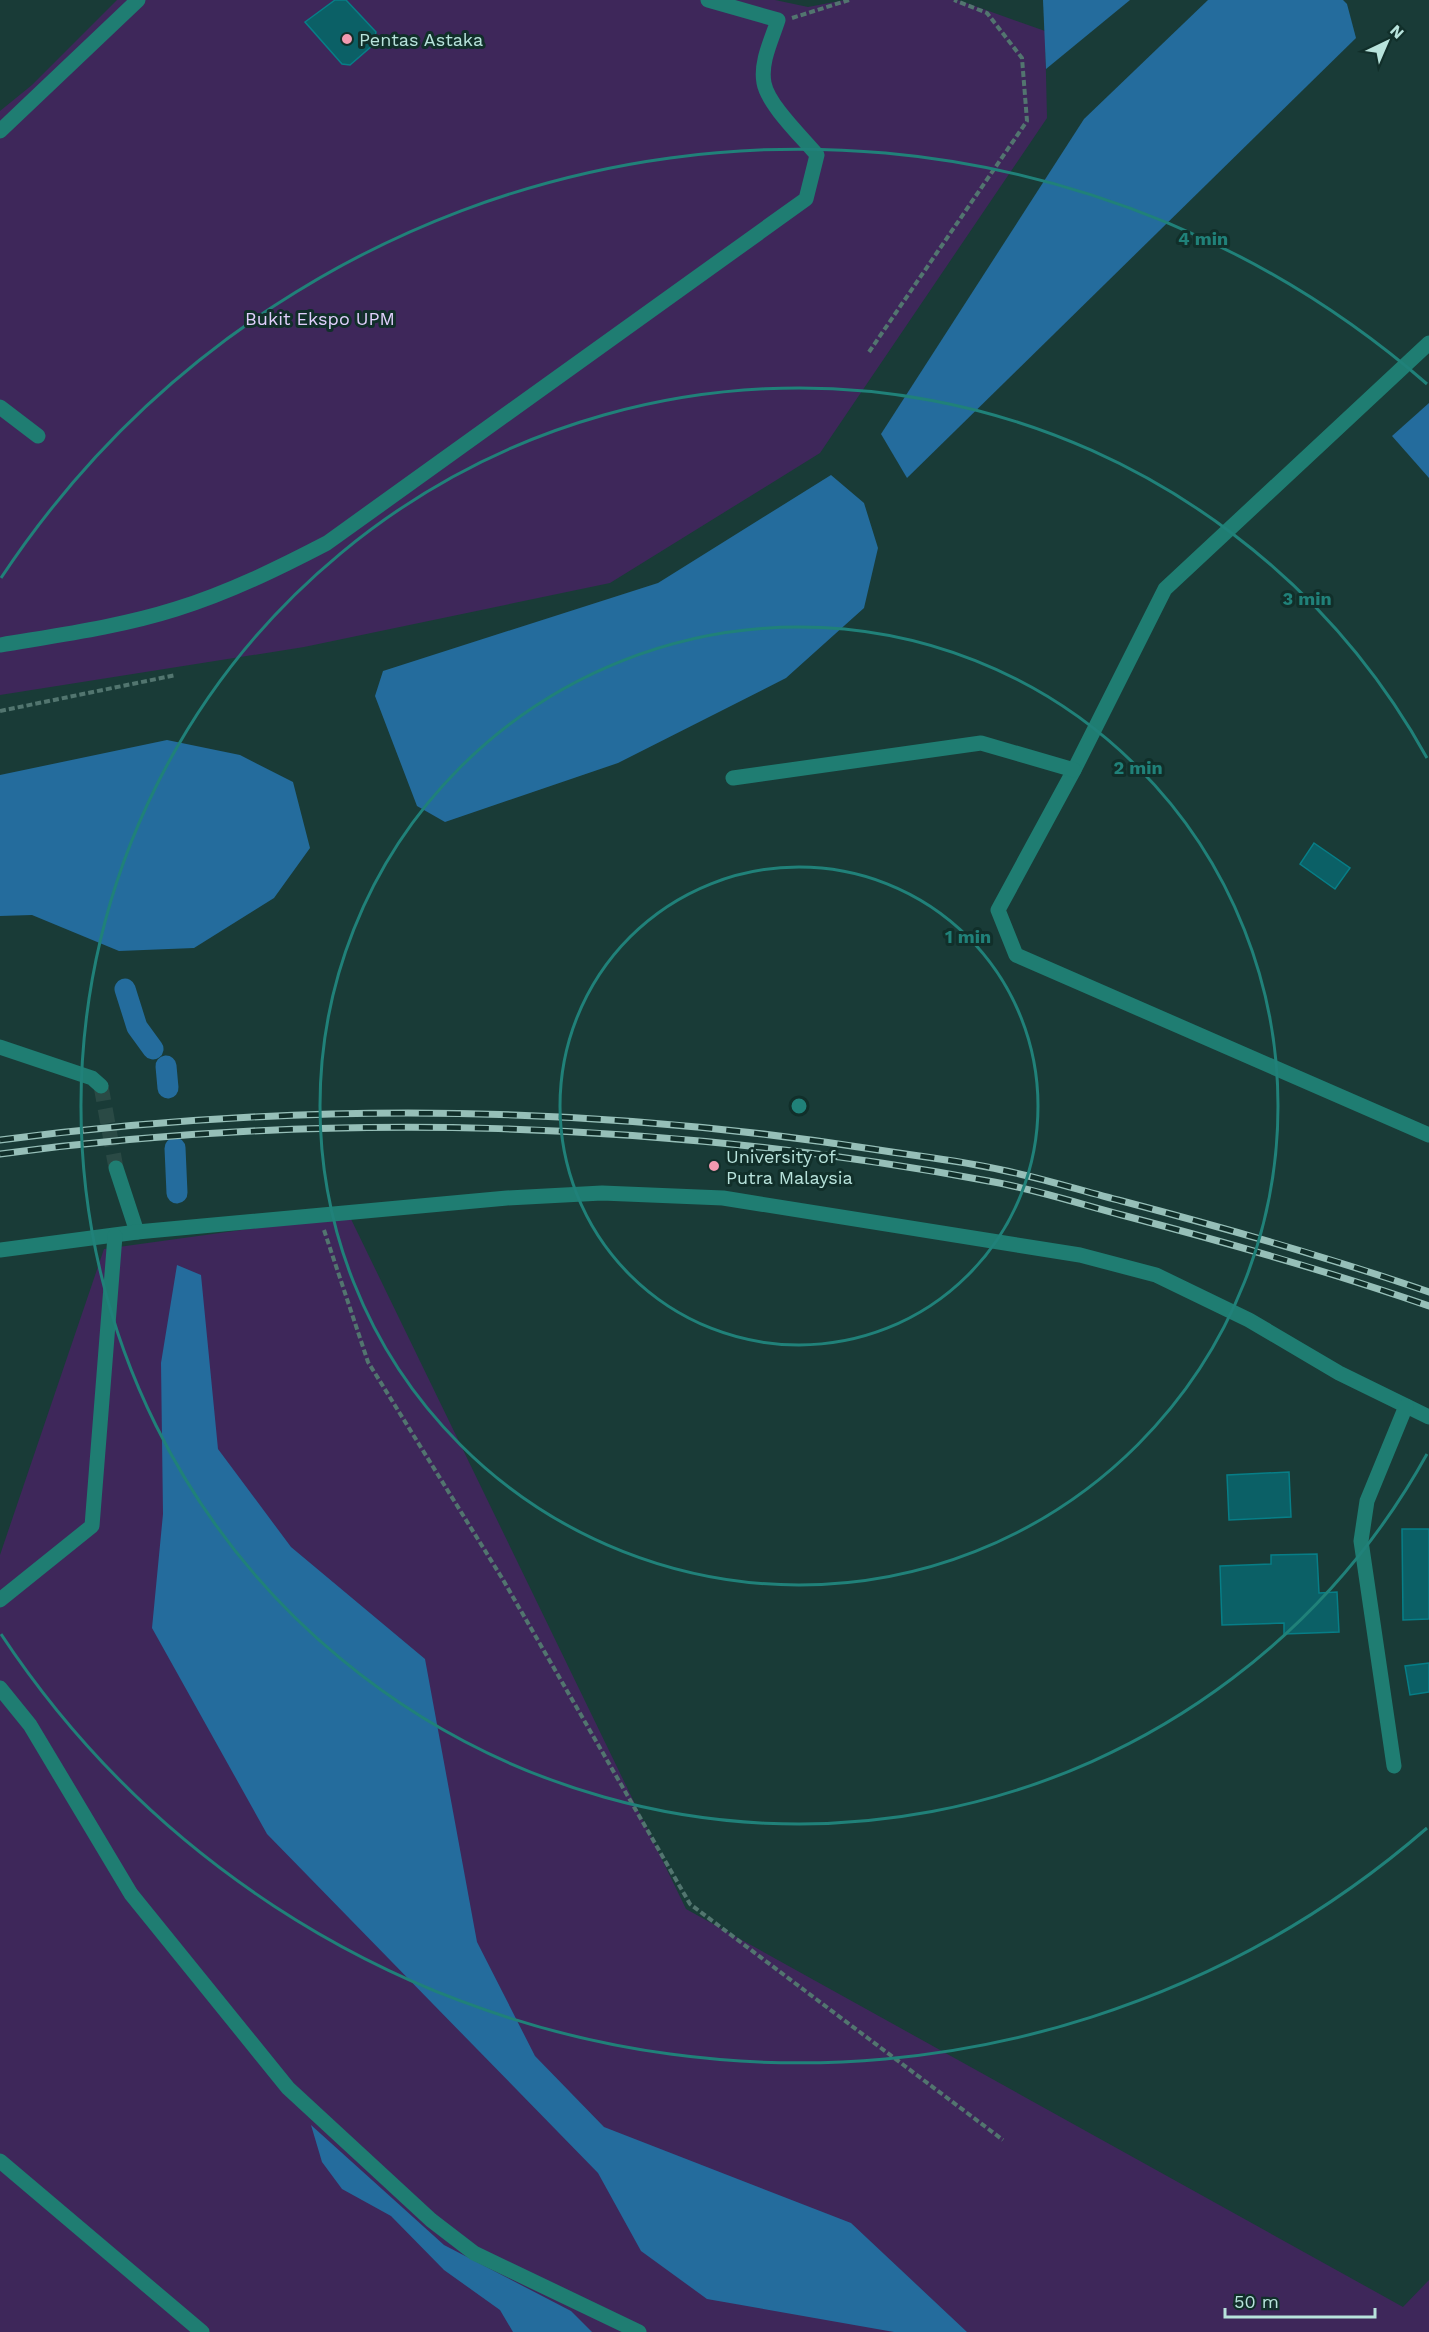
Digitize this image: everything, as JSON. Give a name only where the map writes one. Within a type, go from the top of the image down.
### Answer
[{"type":"street","points":[[0,131],[138,0]]},
{"type":"street","points":[[0,645],[99,628],[176,609],[284,565],[327,543],[806,199],[817,155],[775,104],[764,84],[765,59],[778,20],[708,0]]},
{"type":"street","points":[[1429,343],[1165,589],[1074,770],[998,910],[1016,955],[1429,1135]]},
{"type":"street","points":[[0,407],[38,436]]},
{"type":"street","points":[[733,778],[981,743],[1074,770]]},
{"type":"street","points":[[0,1047],[92,1078],[101,1086]]},
{"type":"street","points":[[116,1168],[137,1232]]},
{"type":"street","points":[[0,1250],[137,1232],[507,1198],[602,1194],[723,1198],[1080,1255],[1156,1275],[1249,1320],[1339,1373],[1429,1417]]},
{"type":"street","points":[[0,1600],[92,1526],[96,1502],[115,1236]]},
{"type":"street","points":[[1394,1766],[1361,1541],[1367,1501],[1406,1406]]},
{"type":"street","points":[[0,1688],[30,1725],[131,1894],[288,2088],[431,2220],[474,2253],[639,2332]]},
{"type":"street","points":[[0,2161],[202,2332]]},
{"type":"path","points":[[778,20],[800,16],[849,0]]},
{"type":"path","points":[[869,352],[1027,121],[1022,58],[987,13],[954,0]]},
{"type":"path","points":[[0,711],[176,675]]},
{"type":"path","points":[[319,1215],[368,1362],[502,1578],[690,1904],[1003,2140]]},
{"type":"shaded area","name":"University of Putra Malaysia","points":[[0,0],[1429,0],[1429,2332],[0,2332]]},
{"type":"green space","name":"Bukit Ekspo UPM","points":[[117,0],[775,0],[808,7],[845,0],[958,0],[1045,31],[1047,118],[820,453],[610,583],[304,647],[0,695],[0,111],[32,85]]},
{"type":"green space","points":[[349,1215],[686,1909],[1403,2307],[1429,2280],[1429,2332],[0,2332],[0,1555],[104,1249]]},
{"type":"water","points":[[1043,0],[1130,0],[1046,69]]},
{"type":"water","points":[[1208,0],[1343,0],[1347,4],[1356,38],[907,478],[881,434],[1084,119]]},
{"type":"water","points":[[1429,403],[1429,478],[1392,436]]},
{"type":"water","points":[[831,475],[864,503],[878,548],[864,608],[786,678],[618,763],[445,822],[417,806],[375,696],[383,671],[658,583]]},
{"type":"water","points":[[167,740],[240,755],[293,782],[310,848],[274,898],[194,948],[119,951],[32,915],[0,916],[0,775]]},
{"type":"water","points":[[177,1265],[201,1275],[218,1449],[291,1547],[425,1659],[477,1942],[535,2056],[604,2127],[851,2223],[967,2332],[894,2332],[707,2299],[641,2251],[598,2173],[267,1834],[152,1628],[163,1514],[161,1363]]},
{"type":"water","points":[[311,2125],[444,2245],[571,2311],[592,2332],[513,2332],[500,2310],[444,2270],[391,2216],[342,2189],[322,2162]]},
{"type":"building","name":"Pentas Astaka","points":[[335,0],[346,0],[376,32],[373,45],[350,65],[342,64],[305,22]]},
{"type":"building","points":[[1314,843],[1350,868],[1335,889],[1300,864]]},
{"type":"building","points":[[1289,1472],[1291,1517],[1229,1520],[1227,1475]]},
{"type":"building","points":[[1402,1529],[1429,1529],[1429,1619],[1403,1620]]},
{"type":"building","points":[[1317,1554],[1319,1593],[1337,1592],[1339,1632],[1284,1634],[1284,1623],[1222,1625],[1220,1566],[1271,1564],[1271,1555]]},
{"type":"building","points":[[1429,1663],[1429,1692],[1410,1695],[1405,1666]]},
{"type":"waterway","points":[[125,989],[137,1027],[153,1049]]},
{"type":"waterway","points":[[166,1066],[168,1088]]},
{"type":"waterway","points":[[175,1148],[177,1193]]},
{"type":"tunnel","points":[[101,1086],[116,1168]]},
{"type":"railway","points":[[0,1140],[218,1119],[327,1114],[436,1113],[546,1116],[655,1123],[764,1134],[953,1161],[1017,1173],[1276,1243],[1429,1292]]},
{"type":"railway","points":[[0,1154],[124,1140],[249,1131],[374,1127],[498,1129],[623,1135],[747,1146],[871,1161],[1026,1189],[1276,1258],[1429,1306]]},
{"type":"place","name":"Pentas Astaka","points":[[347,39]]},
{"type":"place","name":"University of Putra Malaysia","points":[[714,1166]]}]
